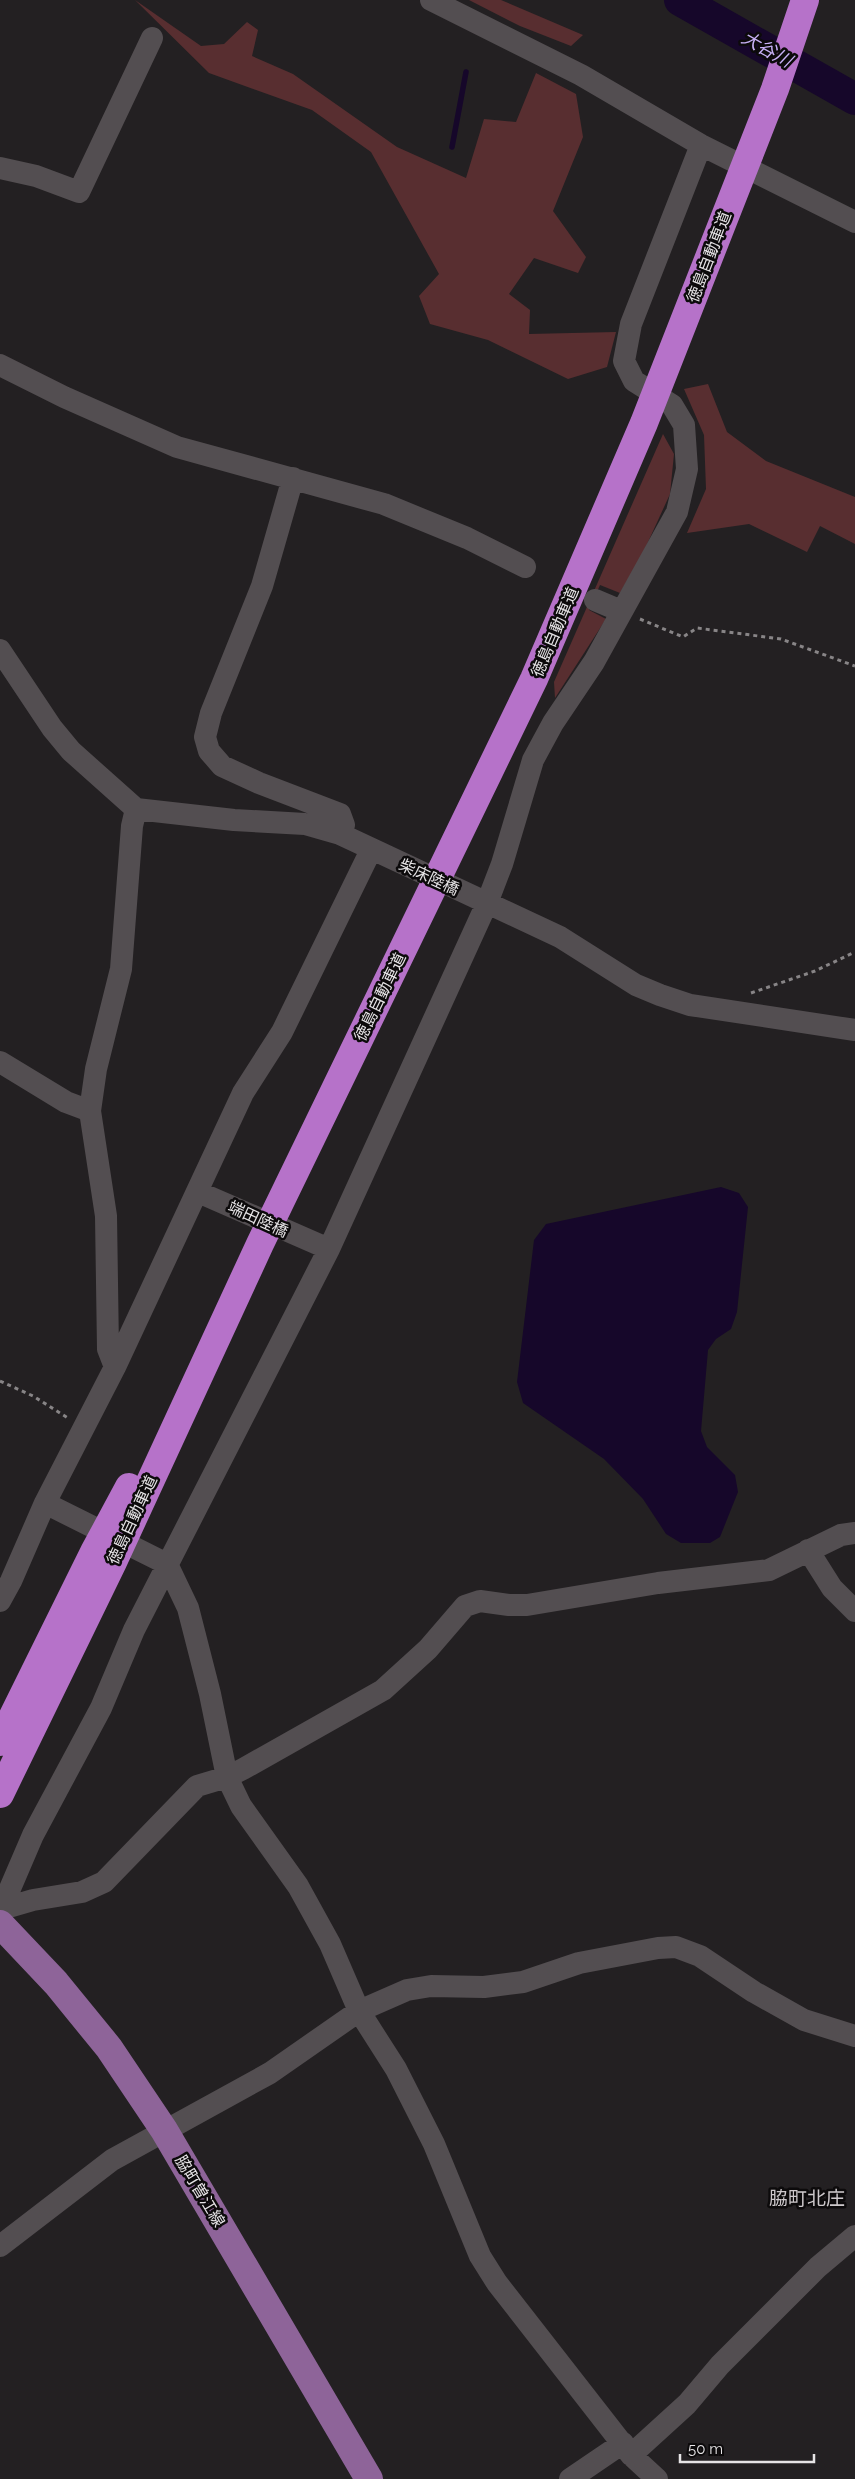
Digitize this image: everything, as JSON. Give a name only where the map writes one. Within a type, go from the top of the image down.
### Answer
[{"type":"highway","name":"徳島自動車道","points":[[0,1794],[113,1562],[260,1244],[534,679],[644,423],[775,89],[805,0]]},
{"type":"highway","name":"徳島自動車道","points":[[0,1742],[94,1552],[260,1244]]},
{"type":"main road","name":"脇町曽江線","points":[[1,1915],[109,2048],[164,2130],[369,2479]]},
{"type":"street","points":[[431,0],[580,75],[700,145],[855,222]]},
{"type":"street","points":[[0,168],[36,176],[79,192],[152,38]]},
{"type":"street","points":[[1,1915],[33,1835],[101,1708],[134,1630],[329,1249],[479,900],[502,864],[533,760],[553,723],[594,662],[677,512],[687,469],[684,425],[672,405],[634,381],[624,361],[631,324],[700,145]]},
{"type":"street","points":[[0,365],[64,397],[177,447],[384,504],[467,538],[525,567]]},
{"type":"street","points":[[293,478],[262,586],[211,713],[205,736],[209,751],[222,766],[259,783],[340,814],[344,824],[340,834]]},
{"type":"street","points":[[595,600],[621,611]]},
{"type":"street","points":[[0,650],[52,728],[72,752],[136,809],[132,826],[121,969],[96,1069],[90,1111],[106,1216],[108,1349],[115,1366]]},
{"type":"street","name":"柴床陸橋","points":[[136,809],[234,820],[305,824],[340,834],[560,937],[636,985],[660,995],[690,1004],[855,1030]]},
{"type":"street","points":[[0,1601],[11,1581],[45,1504],[204,1194],[243,1093],[282,1032],[378,853]]},
{"type":"street","points":[[0,1062],[66,1102],[90,1111]]},
{"type":"street","name":"端田陸橋","points":[[204,1194],[305,1241],[329,1249]]},
{"type":"street","points":[[45,1504],[167,1564],[188,1608],[210,1694],[227,1777],[241,1806],[298,1886],[330,1944],[359,2011],[396,2069],[434,2144],[480,2256],[497,2283],[627,2449],[657,2479]]},
{"type":"street","points":[[1,1915],[33,1900],[82,1892],[104,1882],[197,1786],[227,1777],[383,1690],[428,1649],[465,1606],[480,1601],[509,1605],[527,1605],[658,1583],[769,1570],[841,1535],[855,1533]]},
{"type":"street","points":[[808,1550],[832,1588],[855,1611]]},
{"type":"street","points":[[0,2246],[112,2160],[270,2073],[359,2011],[407,1990],[431,1986],[484,1987],[523,1982],[579,1963],[658,1948],[676,1947],[700,1956],[754,1992],[804,2020],[855,2036]]},
{"type":"street","points":[[570,2479],[627,2449],[686,2404],[720,2365],[818,2267],[855,2236]]},
{"type":"path","points":[[621,611],[684,637],[698,628],[781,639],[855,666]]},
{"type":"path","points":[[742,994],[751,993],[815,971],[855,952]]},
{"type":"path","points":[[0,1381],[33,1396],[84,1428]]},
{"type":"shaded area","points":[[135,0],[201,46],[224,44],[247,22],[258,30],[252,56],[293,74],[397,147],[466,178],[484,119],[516,122],[536,73],[576,94],[583,137],[553,211],[586,257],[578,273],[534,258],[509,294],[530,310],[529,334],[616,332],[607,367],[568,379],[488,340],[430,324],[419,296],[439,274],[371,152],[312,110],[209,73]]},
{"type":"shaded area","points":[[469,0],[501,0],[583,35],[571,46],[520,26]]},
{"type":"shaded area","points":[[708,384],[727,432],[766,461],[855,497],[855,544],[820,526],[807,552],[749,524],[687,533],[706,489],[704,435],[684,389]]},
{"type":"shaded area","points":[[663,434],[674,454],[670,494],[643,553],[620,593],[600,585],[589,610],[606,619],[555,698],[554,682]]},
{"type":"shaded area","points":[[721,1187],[739,1193],[748,1207],[737,1312],[731,1329],[716,1339],[708,1350],[701,1431],[707,1447],[735,1475],[738,1492],[720,1537],[710,1543],[681,1543],[666,1534],[643,1499],[604,1459],[523,1403],[517,1382],[534,1240],[546,1224]]},
{"type":"waterway","name":"大谷川","points":[[680,0],[855,99]]},
{"type":"waterway","points":[[452,147],[466,72]]},
{"type":"district","name":"脇町北庄","points":[[807,2198]]}]
